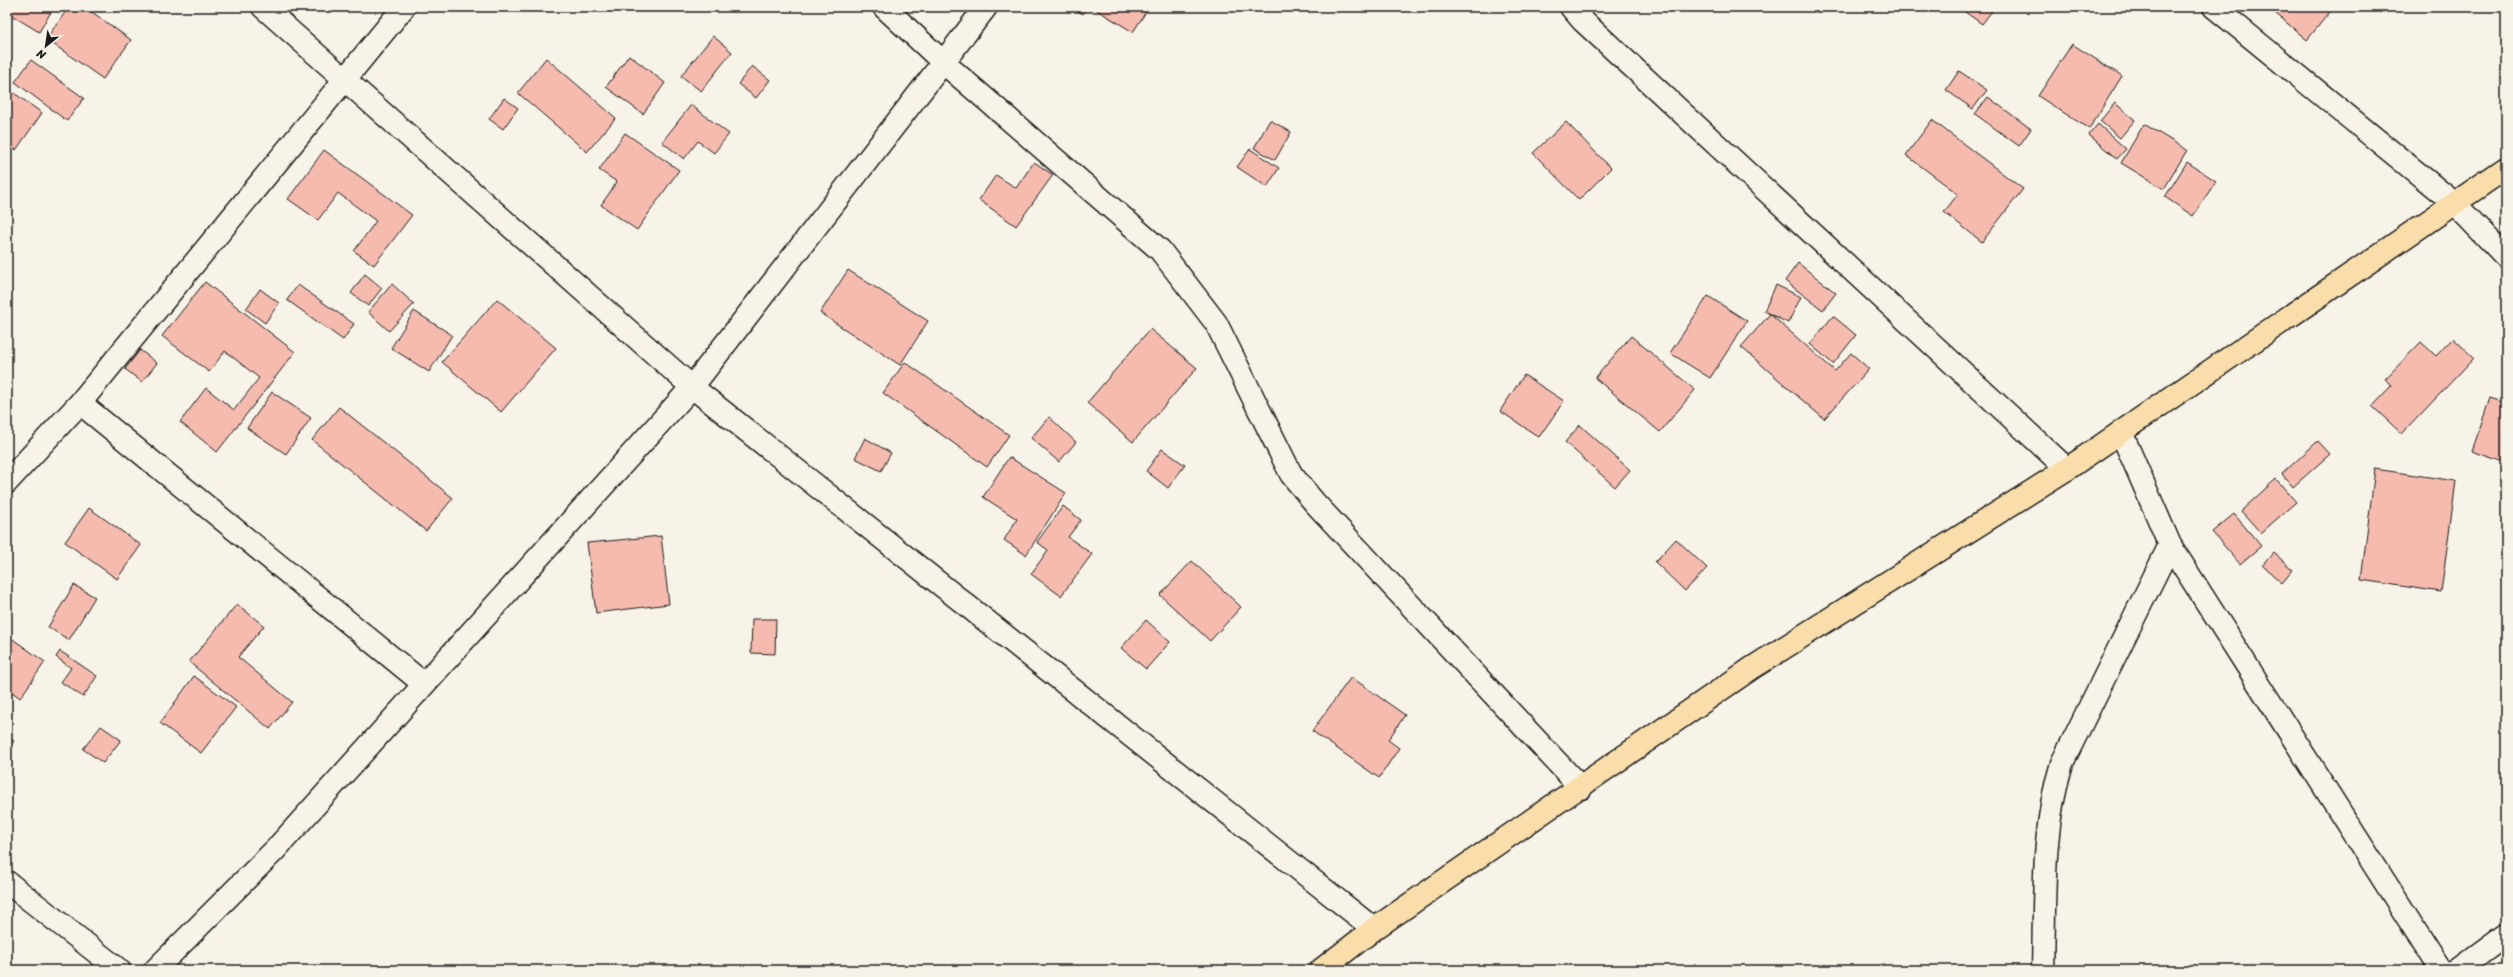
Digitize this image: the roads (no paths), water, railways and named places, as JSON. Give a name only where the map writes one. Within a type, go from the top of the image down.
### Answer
[{"type":"main road","points":[[1321,970],[1374,929],[1581,788],[1752,668],[2068,469],[2506,168]]},
{"type":"street","points":[[262,7],[692,387],[1374,929]]},
{"type":"street","points":[[7,482],[80,403],[404,7]]},
{"type":"street","points":[[884,7],[944,63],[1160,250],[1216,323],[1291,474],[1314,502],[1581,788]]},
{"type":"street","points":[[155,970],[275,850],[692,387],[986,7]]},
{"type":"street","points":[[1571,7],[1589,27],[2068,469]]},
{"type":"street","points":[[2214,7],[2454,203],[2506,258]]},
{"type":"street","points":[[80,403],[424,684]]},
{"type":"street","points":[[2121,432],[2170,545],[2441,970]]},
{"type":"street","points":[[2042,970],[2047,825],[2056,781],[2062,763],[2170,545]]},
{"type":"street","points":[[7,882],[119,970]]},
{"type":"street","points":[[2457,970],[2506,934]]}]
